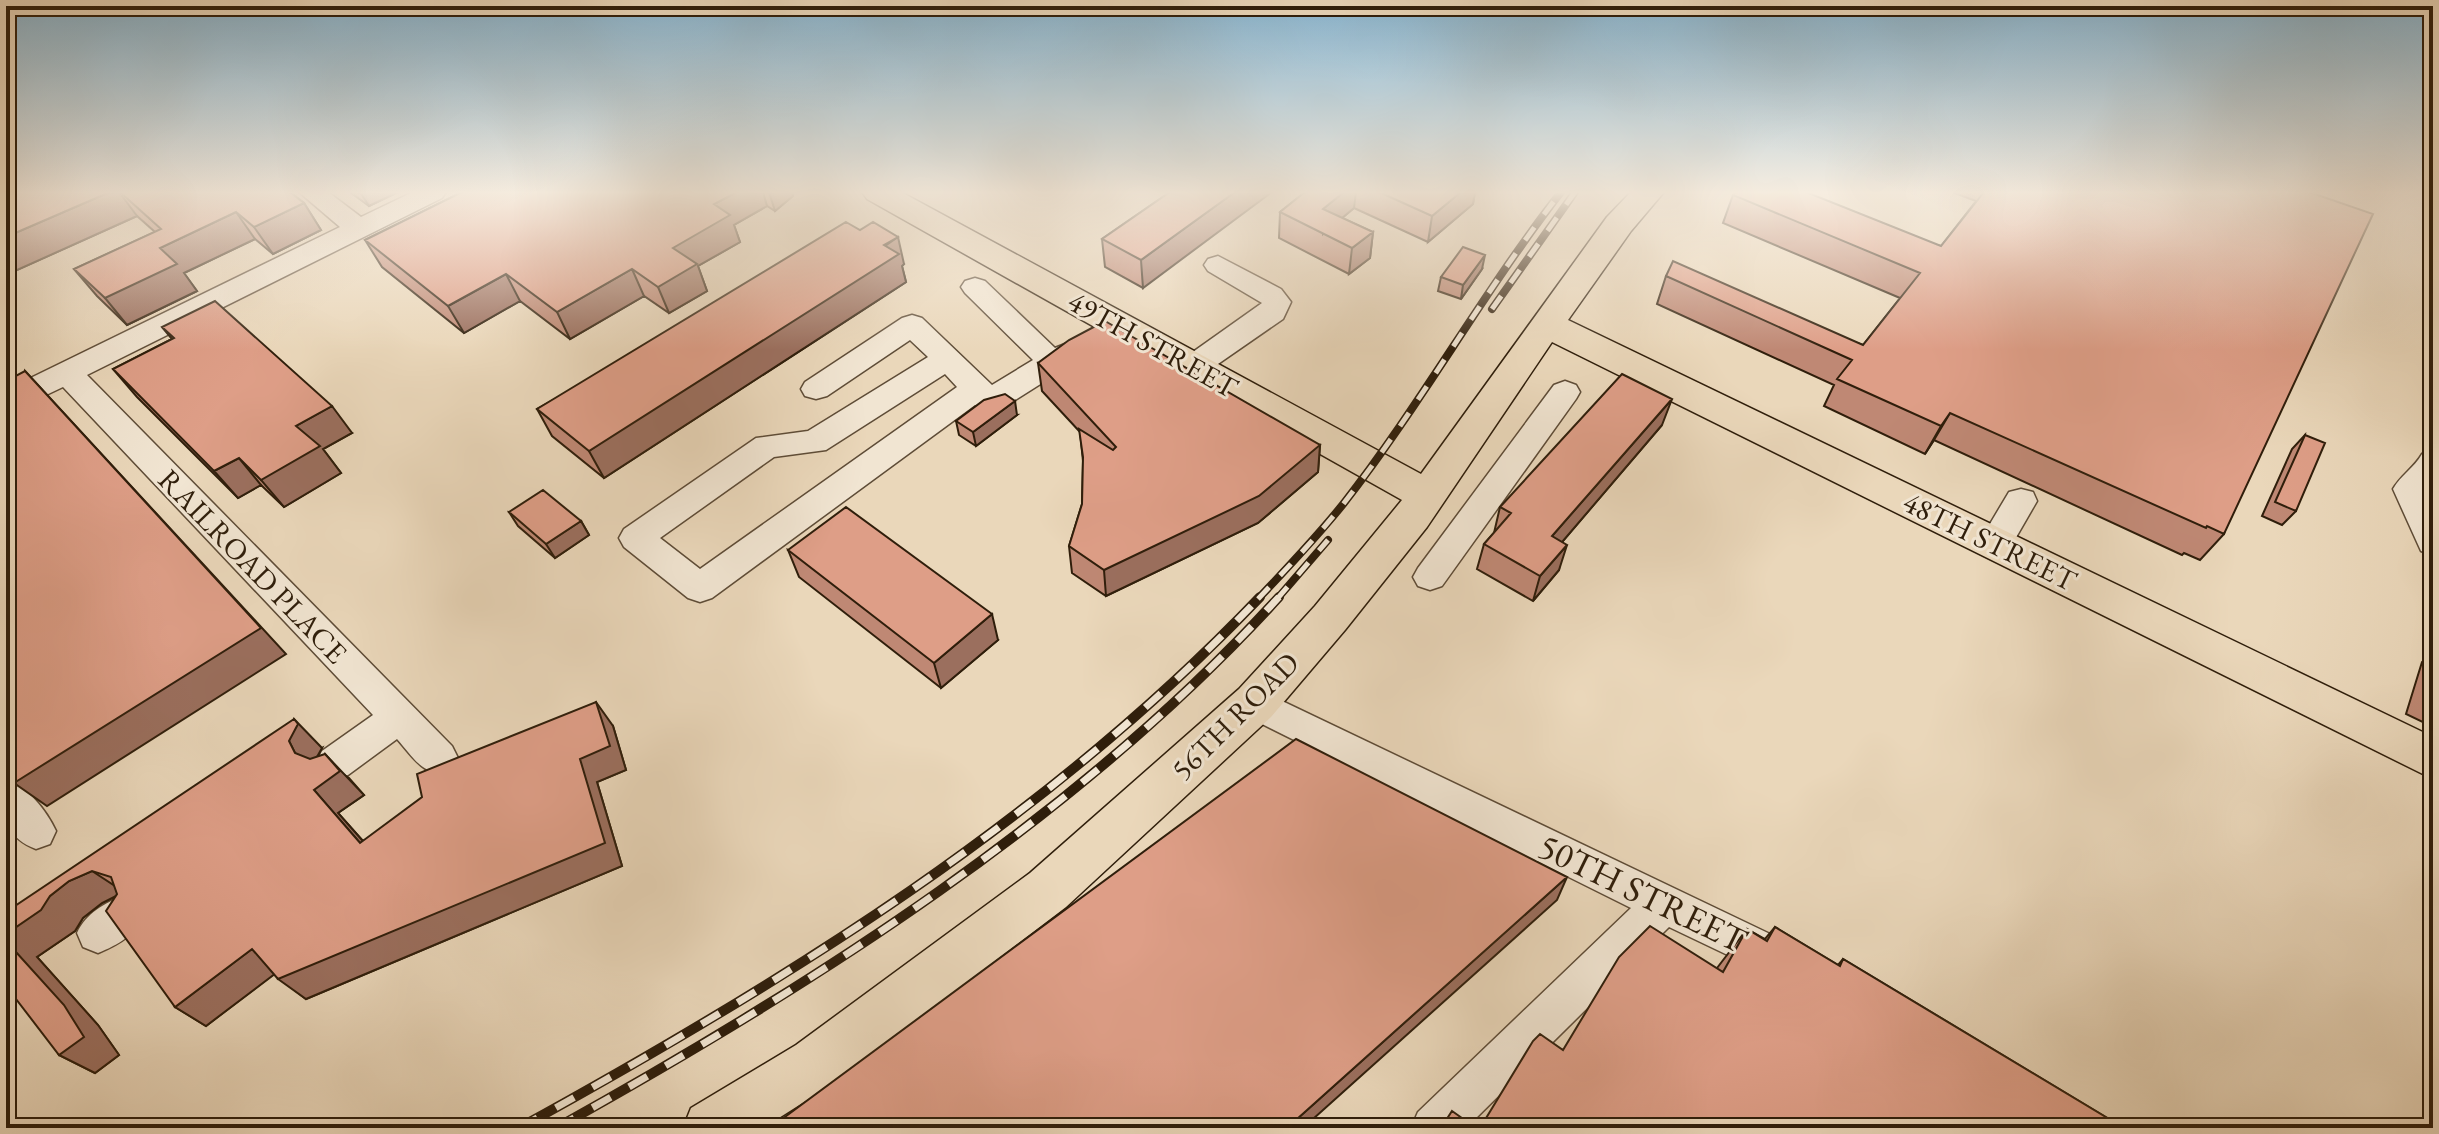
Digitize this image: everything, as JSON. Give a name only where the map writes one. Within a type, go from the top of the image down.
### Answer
[{"type":"main road","name":"49TH STREET","points":[[974,245],[1428,496]]},
{"type":"main road","name":"56TH ROAD","points":[[711,1128],[815,1064],[1048,890],[1255,703],[1370,571],[1428,496],[1604,245]]},
{"type":"main road","name":"48TH STREET","points":[[1546,324],[2433,759]]},
{"type":"street","points":[[6,403],[324,245]]},
{"type":"street","points":[[1194,366],[1273,312],[1277,302],[1271,295],[1218,265]]},
{"type":"street","points":[[975,287],[1052,362]]},
{"type":"street","points":[[816,389],[912,325],[990,401],[1052,362],[1120,326]]},
{"type":"street","points":[[947,359],[815,442],[767,446],[636,538],[700,588],[977,388]]},
{"type":"street","name":"RAILROAD PLACE","points":[[67,373],[439,758]]},
{"type":"street","points":[[1430,577],[1565,392]]},
{"type":"street","points":[[2433,462],[2426,476],[2409,489],[2433,542]]},
{"type":"street","points":[[1995,544],[2021,501]]},
{"type":"street","name":"50TH STREET","points":[[1255,703],[1810,976]]},
{"type":"street","points":[[335,763],[399,717]]},
{"type":"street","points":[[6,796],[36,831]]},
{"type":"street","points":[[1434,1128],[1664,904]]},
{"type":"building","points":[[126,245],[167,245],[160,248],[177,264],[105,298],[74,269]]},
{"type":"building","points":[[371,245],[678,245],[673,248],[697,264],[658,287],[632,269],[557,312],[506,274],[448,306]]},
{"type":"building","points":[[808,245],[884,245],[899,254],[589,451],[537,409]]},
{"type":"building","points":[[1113,245],[1162,245],[1141,260]]},
{"type":"building","points":[[1853,245],[2359,245],[2224,534],[1950,413],[1941,426],[1837,379],[1852,360],[1666,276],[1673,261],[1863,345],[1920,273]]},
{"type":"building","points":[[1463,247],[1485,255],[1463,285],[1441,277]]},
{"type":"building","points":[[215,301],[332,406],[296,426],[320,446],[261,480],[239,458],[214,471],[113,369],[174,338],[162,327]]},
{"type":"building","points":[[1105,321],[1320,445],[1259,496],[1104,570],[1069,546],[1082,504],[1083,457],[1079,429],[1113,450],[1116,447],[1038,363],[1069,340]]},
{"type":"building","points":[[25,371],[261,628],[14,783],[6,772],[6,381]]},
{"type":"building","points":[[1622,374],[1672,399],[1552,536],[1567,545],[1540,576],[1484,544],[1511,513],[1500,507]]},
{"type":"building","points":[[1005,394],[1015,401],[973,432],[956,421],[984,400]]},
{"type":"building","points":[[2305,435],[2325,443],[2296,511],[2275,502]]},
{"type":"building","points":[[543,490],[581,521],[546,544],[509,512]]},
{"type":"building","points":[[846,507],[992,614],[934,663],[788,550]]},
{"type":"building","points":[[2433,682],[2433,699],[2428,697]]},
{"type":"building","points":[[596,702],[610,746],[580,759],[605,843],[278,979],[252,949],[175,1007],[106,911],[117,894],[111,877],[92,871],[69,881],[50,896],[41,910],[6,934],[6,912],[294,719],[298,724],[289,741],[295,753],[310,759],[325,754],[340,771],[314,790],[360,843],[422,797],[417,774]]},
{"type":"building","points":[[1296,739],[1567,877],[1287,1128],[770,1128]]},
{"type":"building","points":[[1650,926],[1723,972],[1747,929],[1767,941],[1775,927],[1840,966],[1843,959],[2124,1128],[1480,1128],[1533,1041],[1540,1034],[1563,1050],[1619,957]]},
{"type":"building","points":[[6,941],[64,1005],[84,1037],[59,1055],[6,986]]},
{"type":"building","points":[[1452,1111],[1476,1128],[1441,1128]]},
{"type":"railway","points":[[1258,599],[1323,528],[1373,465],[1522,245]]},
{"type":"railway","points":[[1492,309],[1537,245]]},
{"type":"railway","points":[[1277,599],[1328,540]]},
{"type":"railway","points":[[556,1128],[749,1016],[939,891],[1031,823],[1118,752],[1202,677],[1279,597]]},
{"type":"railway","points":[[519,1128],[718,1014],[910,891],[1003,824],[1092,753],[1178,678],[1258,599]]}]
